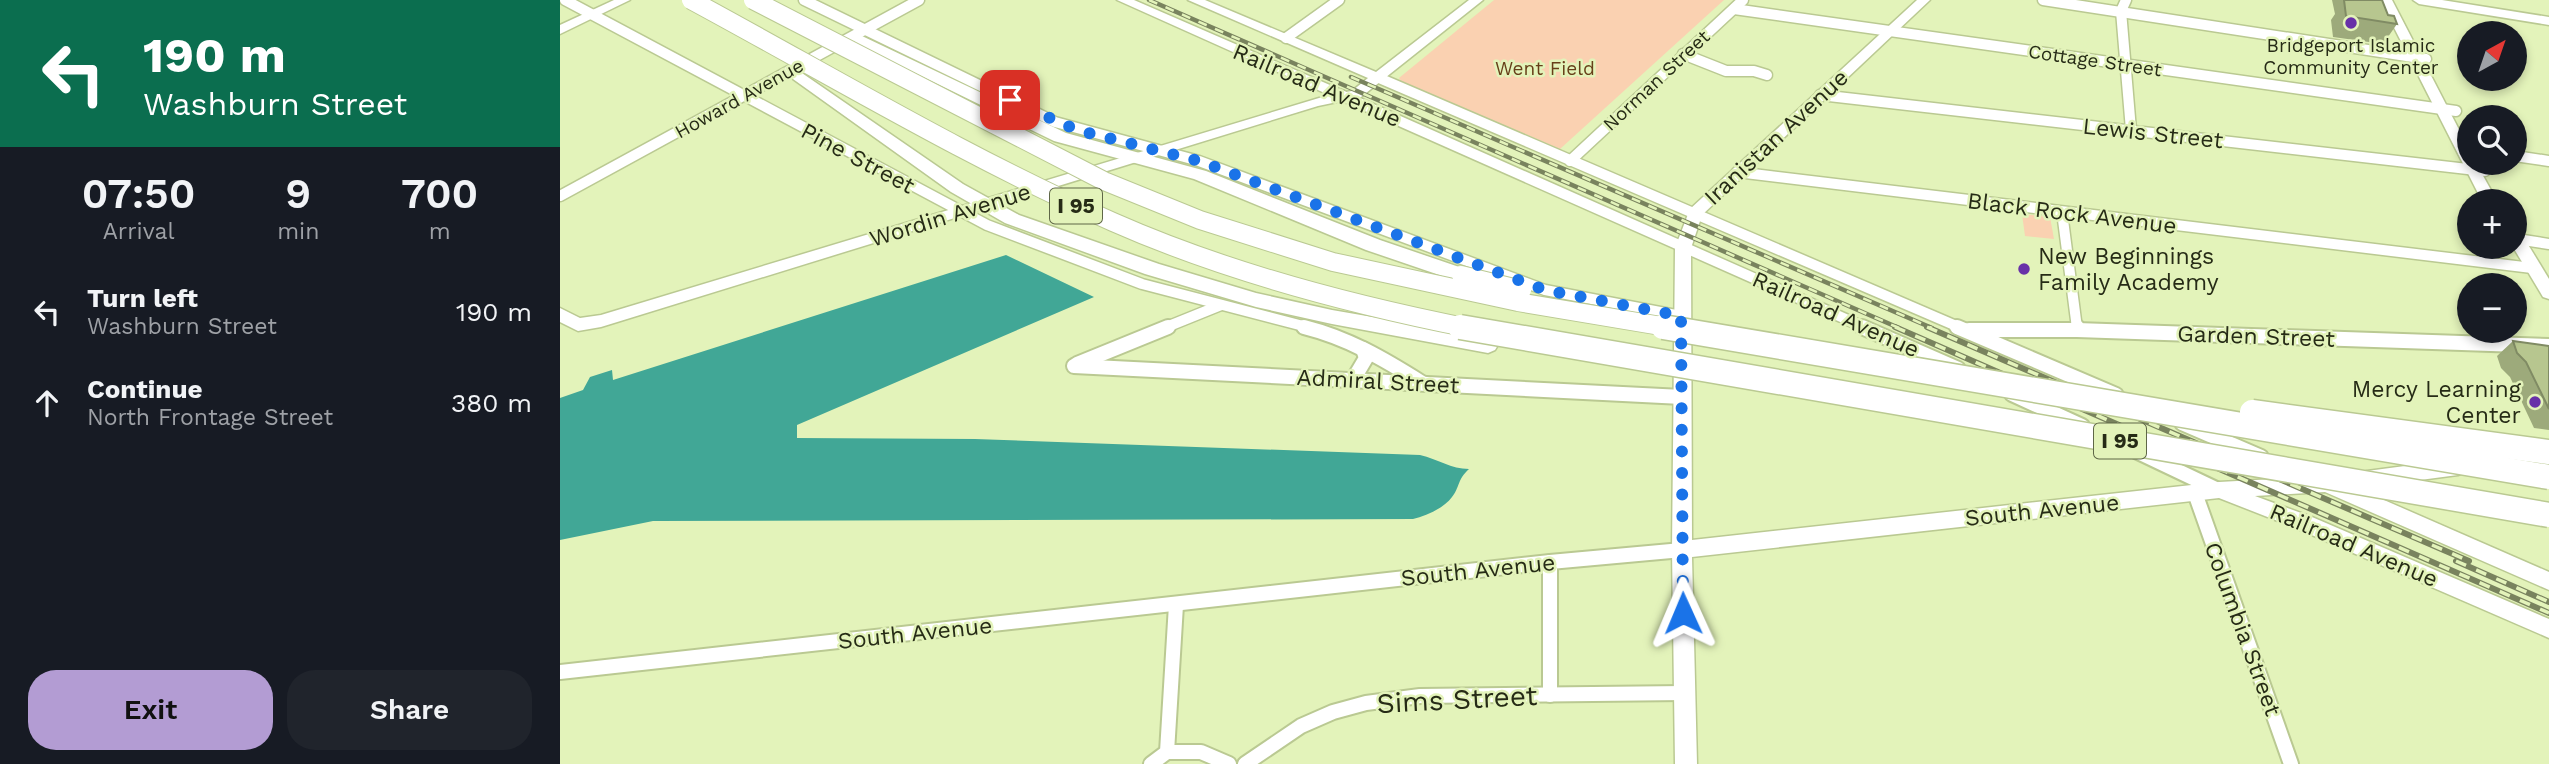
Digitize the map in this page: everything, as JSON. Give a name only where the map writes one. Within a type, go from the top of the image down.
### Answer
[{"type":"highway","name":"I 95","points":[[691,0],[1057,197],[1144,235],[1240,270],[1343,300],[1443,323],[2549,517]]},
{"type":"highway","name":"I 95","points":[[753,0],[1104,181],[1180,213],[1275,246],[1368,271],[1479,295],[2549,475]]},
{"type":"highway","points":[[731,22],[799,76],[984,205],[1057,236],[1220,290],[1332,317],[1488,345],[1823,390]]},
{"type":"highway","points":[[804,27],[825,25],[863,35],[1049,132],[1200,175],[1373,245],[1461,275],[1538,293],[1676,317],[1905,368]]},
{"type":"highway","points":[[2042,389],[2193,403],[2549,453]]},
{"type":"highway","points":[[2416,492],[2549,527]]},
{"type":"street","name":"Pine Street","points":[[565,0],[960,213],[1120,277],[1336,335],[1422,383]]},
{"type":"street","points":[[560,30],[624,0]]},
{"type":"street","points":[[804,0],[863,35],[1055,122],[1199,161],[1545,290],[1681,316]]},
{"type":"street","name":"Howard Avenue","points":[[560,197],[743,96],[863,35],[919,0]]},
{"type":"street","name":"Railroad Avenue","points":[[1122,0],[1683,248],[1856,321],[2219,490],[2305,523],[2549,629]]},
{"type":"street","name":"Railroad Avenue","points":[[1194,0],[1212,3],[1286,38],[1570,161],[2549,581]]},
{"type":"street","points":[[1286,38],[1339,0]]},
{"type":"street","name":"Wordin Avenue","points":[[560,314],[578,325],[601,321],[1340,95],[1356,94],[1477,0]]},
{"type":"street","name":"Norman Street","points":[[1570,161],[1743,0]]},
{"type":"street","name":"Iranistan Avenue","points":[[1686,764],[1682,550],[1683,248],[1696,214],[1737,172],[1924,0]]},
{"type":"street","points":[[2043,0],[2420,58]]},
{"type":"street","points":[[2126,0],[2121,11],[2132,130]]},
{"type":"street","points":[[2386,0],[2457,125]]},
{"type":"street","points":[[2395,0],[2420,58]]},
{"type":"street","points":[[2419,0],[2549,21]]},
{"type":"street","name":"Cottage Street","points":[[1734,9],[2449,110]]},
{"type":"street","points":[[1683,54],[1726,71],[1754,71],[1767,75]]},
{"type":"street","name":"Lewis Street","points":[[1820,95],[2457,164]]},
{"type":"street","points":[[2527,158],[2549,161]]},
{"type":"street","name":"Black Rock Avenue","points":[[1737,172],[2532,268]]},
{"type":"street","points":[[2062,212],[2077,330]]},
{"type":"street","points":[[2527,237],[2549,244]]},
{"type":"street","points":[[2527,257],[2547,292],[2543,296],[2549,309]]},
{"type":"street","name":"Admiral Street","points":[[1221,305],[1074,366],[1682,397]]},
{"type":"street","name":"Garden Street","points":[[1962,330],[2077,330],[2549,346]]},
{"type":"street","points":[[1353,380],[1366,358],[1363,349]]},
{"type":"street","name":"South Avenue","points":[[560,672],[2219,490],[2326,484],[2549,453]]},
{"type":"street","name":"South Avenue","points":[[2397,475],[2549,517]]},
{"type":"street","name":"Columbia Street","points":[[2195,494],[2291,764]]},
{"type":"street","points":[[1550,562],[1550,695]]},
{"type":"street","points":[[1167,752],[1175,605]]},
{"type":"street","name":"Sims Street","points":[[1245,764],[1292,732],[1333,712],[1366,703],[1420,696],[1685,693]]},
{"type":"street","points":[[1151,764],[1167,752],[1201,752],[1229,764]]},
{"type":"green space","name":"Went Field","points":[[1494,0],[1724,0],[1560,149],[1399,78]]},
{"type":"green space","points":[[2022,214],[2050,217],[2054,239],[2025,236]]},
{"type":"water","points":[[1006,255],[1094,297],[797,425],[797,438],[975,439],[1420,455],[1469,469],[1449,501],[1434,511],[1413,519],[653,521],[560,540],[560,398],[583,390],[590,377],[612,370],[613,380]]},
{"type":"building","points":[[2344,0],[2382,0],[2388,15],[2394,16],[2397,24],[2346,16]]},
{"type":"building","points":[[2514,343],[2549,346],[2549,409],[2526,362],[2517,353]]},
{"type":"railway","points":[[1149,0],[1899,328]]},
{"type":"railway","points":[[1351,77],[1932,328]]},
{"type":"railway","points":[[1895,327],[2549,613]]},
{"type":"railway","points":[[1927,327],[2469,561]]},
{"type":"railway","points":[[2456,561],[2549,602]]},
{"type":"place","name":"Bridgeport Islamic Community Center","points":[[2351,23]]},
{"type":"place","name":"New Beginnings Family Academy","points":[[2024,269]]},
{"type":"place","name":"Mercy Learning Center","points":[[2535,402]]},
{"type":"route","points":[[1010,100],[1077,130],[1199,161],[1545,290],[1681,316],[1683,613]]}]
